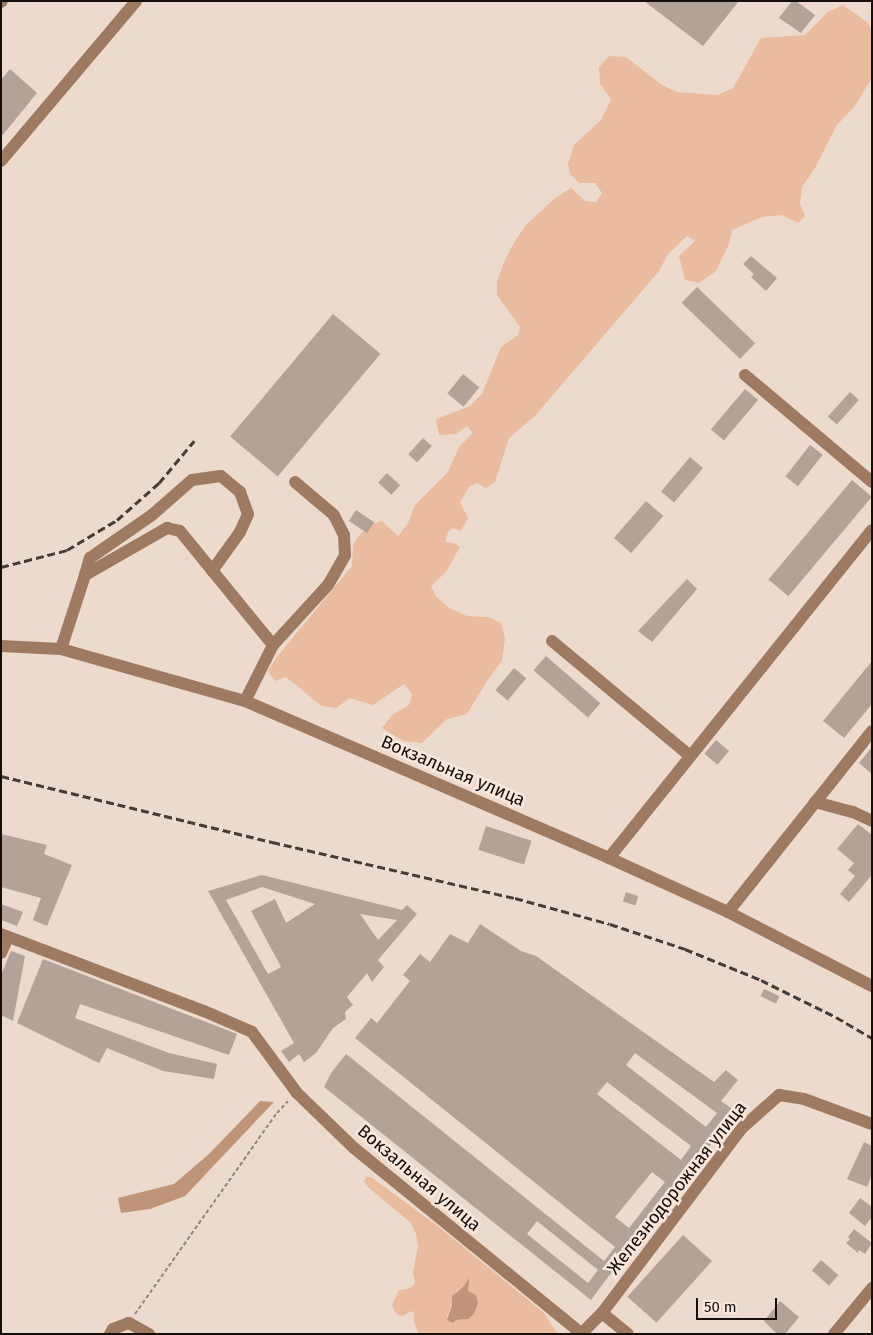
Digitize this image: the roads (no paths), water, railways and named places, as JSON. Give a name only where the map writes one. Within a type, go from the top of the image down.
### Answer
[{"type":"street","points":[[1,161],[136,1]]},
{"type":"street","points":[[745,375],[872,482]]},
{"type":"street","points":[[61,649],[90,558],[152,516],[192,480],[221,476],[240,492],[248,514],[240,532],[212,571]]},
{"type":"street","points":[[245,701],[273,645],[328,585],[345,555],[344,534],[334,514],[295,482]]},
{"type":"street","points":[[85,575],[167,528],[180,531],[273,645]]},
{"type":"street","points":[[609,858],[872,530]]},
{"type":"street","points":[[552,641],[689,756]]},
{"type":"street","name":"Вокзальная улица","points":[[1,646],[61,649],[245,701],[609,858],[728,912],[872,986]]},
{"type":"street","points":[[728,912],[872,731]]},
{"type":"street","points":[[816,802],[853,812],[872,821]]},
{"type":"street","points":[[1,953],[5,936]]},
{"type":"street","name":"Вокзальная улица","points":[[5,936],[195,1007],[252,1032],[297,1093],[354,1148],[581,1334]]},
{"type":"street","name":"Железнодорожная улица","points":[[602,1313],[742,1128],[778,1095],[804,1099],[872,1124]]},
{"type":"street","points":[[834,1334],[872,1288]]},
{"type":"street","points":[[581,1334],[602,1313],[628,1334]]},
{"type":"street","points":[[110,1334],[113,1329],[129,1323],[149,1334]]},
{"type":"railway","points":[[1,567],[67,550],[117,520],[159,483],[194,441]]},
{"type":"railway","points":[[1,776],[272,842],[515,898],[610,924],[685,949],[761,980],[836,1017],[872,1038]]}]
